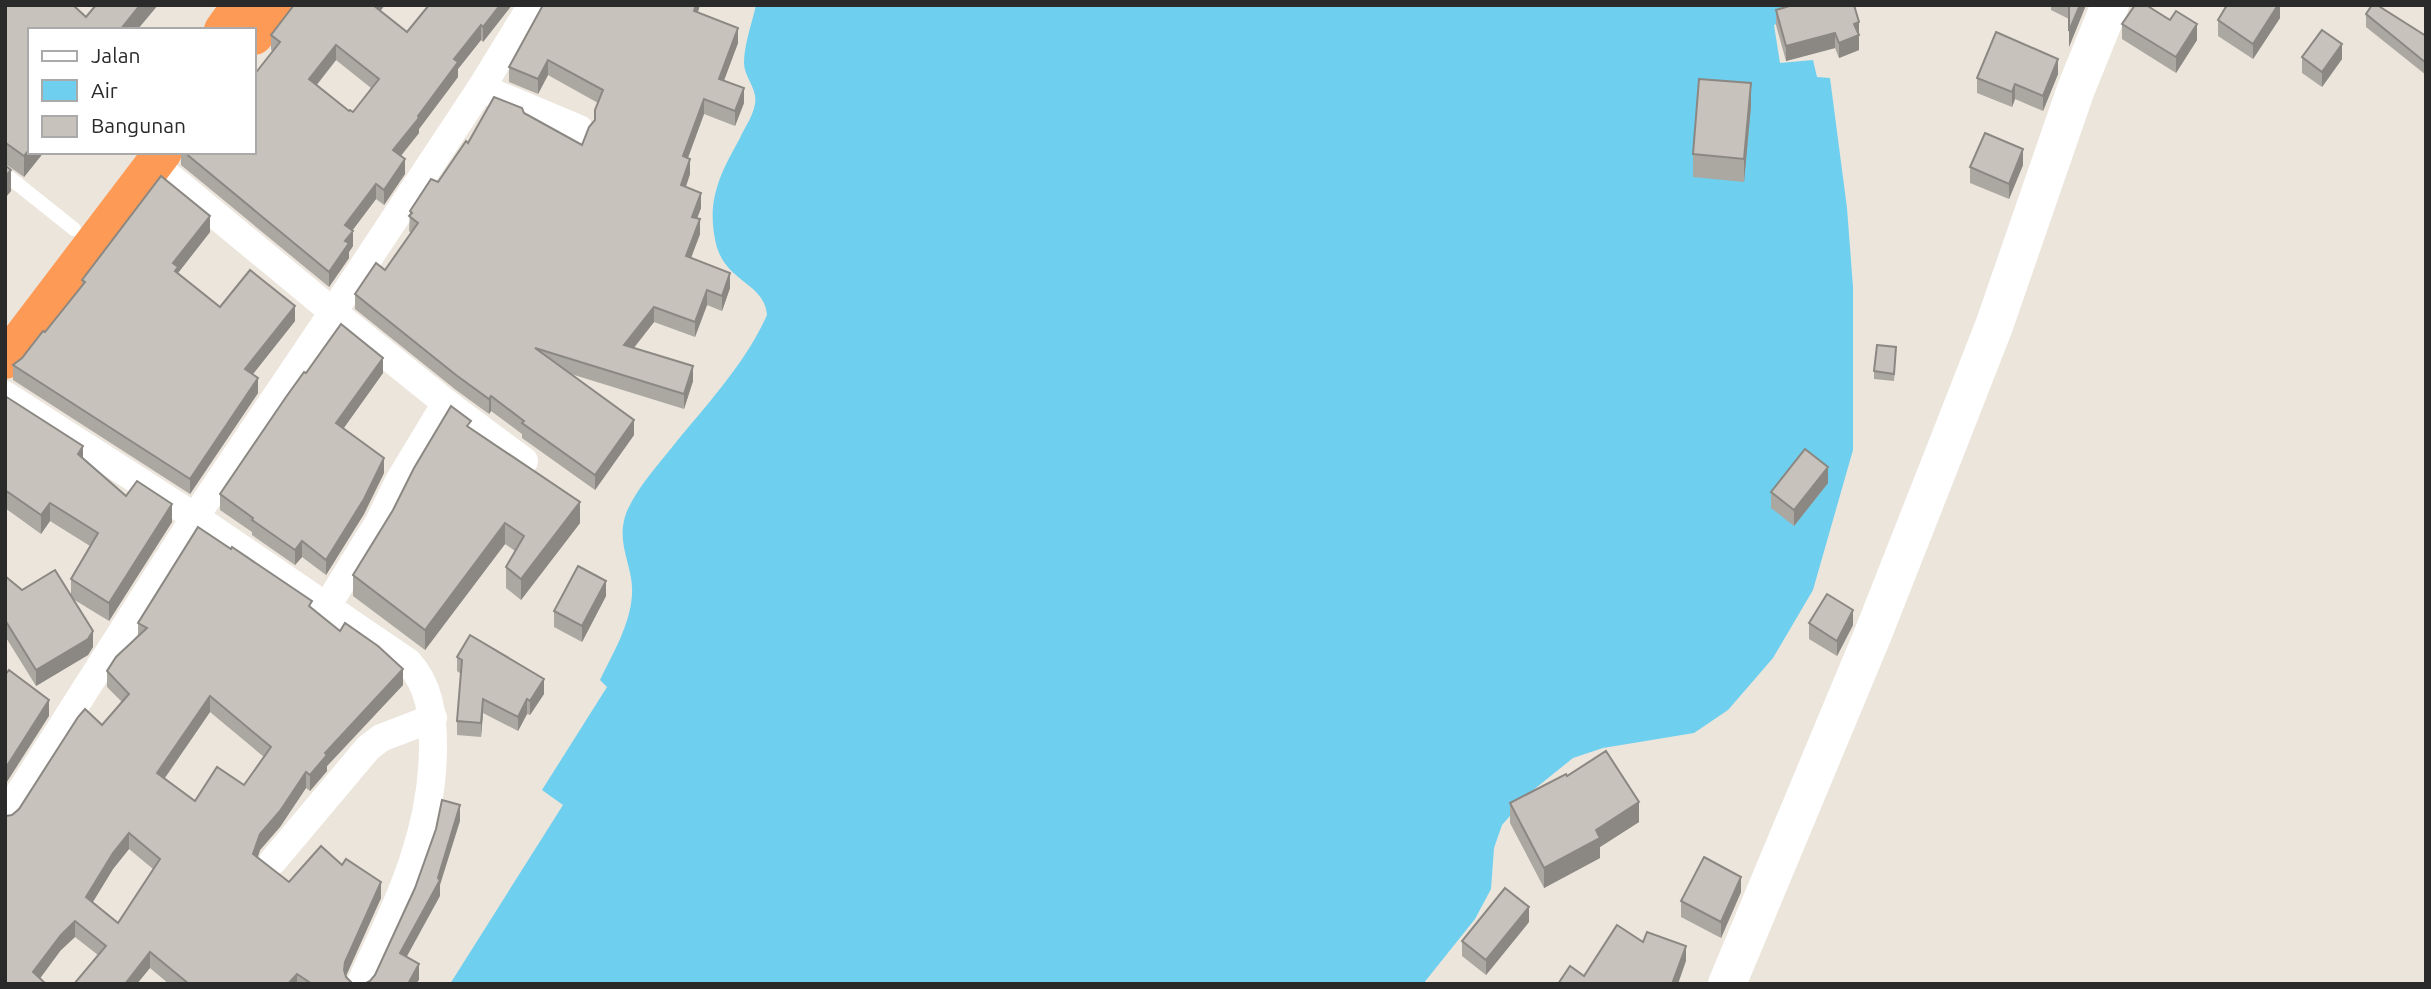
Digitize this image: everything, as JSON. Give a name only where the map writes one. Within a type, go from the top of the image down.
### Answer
[{"type":"highway","points":[[224,28],[241,5]]},
{"type":"highway","points":[[256,33],[278,5]]},
{"type":"highway","points":[[5,321],[74,229],[150,156]]},
{"type":"highway","points":[[5,360],[150,156]]},
{"type":"street","points":[[5,816],[195,517],[481,88],[532,5]]},
{"type":"street","points":[[1727,984],[1873,634],[1994,326],[2076,89],[2110,5]]},
{"type":"street","points":[[481,88],[579,129]]},
{"type":"street","points":[[150,156],[333,312],[446,403],[524,461]]},
{"type":"street","points":[[5,395],[327,606],[408,662],[422,681],[433,718],[433,783],[418,849],[360,984]]},
{"type":"street","points":[[327,606],[379,522],[398,481],[446,403]]},
{"type":"street","points":[[273,861],[368,748],[381,738],[433,718]]},
{"type":"lane","points":[[5,174],[74,229]]},
{"type":"water","points":[[756,5],[1788,5],[1790,19],[1774,25],[1780,63],[1813,60],[1817,77],[1830,78],[1847,208],[1853,287],[1853,450],[1813,590],[1773,658],[1728,710],[1694,733],[1603,748],[1573,758],[1532,791],[1502,825],[1494,848],[1491,889],[1475,919],[1423,984],[450,984],[563,805],[542,790],[607,687],[600,680],[620,639],[631,606],[632,584],[623,544],[627,511],[648,477],[737,367],[767,315],[759,295],[728,267],[721,257],[713,229],[714,201],[721,176],[755,104],[755,93],[746,73],[744,56]]},
{"type":"building","points":[[5,5],[73,5],[86,17],[96,5],[140,5],[122,28],[28,28],[28,151],[24,156],[5,145]]},
{"type":"building","points":[[294,5],[373,5],[407,32],[429,5],[500,5],[454,59],[458,62],[393,150],[405,159],[384,190],[376,184],[345,225],[353,231],[345,241],[349,243],[329,272],[186,154],[256,154],[256,72],[280,42],[271,35]],"holes":[[[336,45],[379,79],[353,112],[309,79]]]},
{"type":"building","points":[[543,5],[696,5],[694,11],[738,28],[719,79],[744,88],[735,111],[704,99],[683,156],[690,159],[681,185],[701,193],[692,217],[700,219],[686,256],[730,273],[722,296],[707,290],[695,322],[654,307],[624,345],[693,366],[684,394],[535,348],[634,420],[595,475],[522,423],[524,421],[491,396],[489,399],[456,375],[355,294],[376,263],[385,270],[418,223],[409,216],[412,213],[410,211],[431,179],[438,182],[466,141],[468,143],[494,97],[522,108],[524,113],[582,145],[595,120],[595,110],[603,90],[548,60],[538,79],[509,67]]},
{"type":"building","points":[[1793,5],[1854,5],[1859,22],[1854,24],[1859,35],[1839,43],[1835,33],[1786,46],[1776,10]]},
{"type":"building","points":[[2069,5],[2080,5],[2069,31]]},
{"type":"building","points":[[2135,5],[2146,5],[2170,20],[2176,11],[2197,24],[2176,57],[2122,24]]},
{"type":"building","points":[[2227,5],[2278,5],[2253,44],[2218,20]]},
{"type":"building","points":[[2372,5],[2377,5],[2426,36],[2426,63],[2366,14]]},
{"type":"building","points":[[2322,30],[2342,44],[2322,72],[2302,57]]},
{"type":"building","points":[[1996,32],[2058,59],[2043,96],[2015,84],[2012,92],[1977,78]]},
{"type":"building","points":[[1699,79],[1751,83],[1744,159],[1693,154]]},
{"type":"building","points":[[1985,133],[2023,149],[2009,184],[1970,167]]},
{"type":"building","points":[[5,165],[11,170],[5,177]]},
{"type":"building","points":[[161,176],[210,216],[173,263],[178,267],[175,271],[220,307],[250,270],[295,306],[245,369],[258,378],[190,479],[13,365],[22,358],[43,331],[45,332],[85,282],[82,280]]},
{"type":"building","points":[[341,324],[383,358],[336,423],[384,458],[364,499],[326,560],[302,541],[295,550],[220,494],[286,397]]},
{"type":"building","points":[[1877,345],[1896,347],[1894,374],[1874,371]]},
{"type":"building","points":[[5,396],[83,446],[78,454],[126,496],[137,481],[172,504],[109,603],[71,579],[98,533],[50,503],[41,515],[5,490]]},
{"type":"building","points":[[451,406],[471,421],[467,426],[580,502],[521,579],[506,567],[524,536],[505,523],[425,630],[353,575]]},
{"type":"building","points":[[1805,449],[1828,467],[1794,510],[1771,492]]},
{"type":"building","points":[[198,527],[312,601],[309,606],[340,631],[345,623],[378,646],[403,669],[325,753],[327,755],[310,775],[306,772],[280,811],[260,834],[253,854],[289,882],[321,846],[342,865],[346,859],[381,882],[345,962],[346,977],[352,983],[358,984],[312,984],[297,974],[288,984],[189,984],[150,952],[125,984],[74,984],[106,946],[75,921],[33,972],[46,984],[5,984],[5,816],[12,815],[19,809],[85,709],[102,725],[129,694],[107,671],[116,657],[147,628],[138,623]],"holes":[[[210,696],[271,747],[244,785],[217,767],[195,801],[157,773]],[[129,833],[160,859],[118,923],[86,897],[113,853]]]},
{"type":"building","points":[[578,566],[606,581],[582,626],[554,611]]},
{"type":"building","points":[[55,570],[93,631],[88,639],[36,670],[5,620],[5,576],[22,590]]},
{"type":"building","points":[[1827,594],[1853,610],[1837,641],[1809,623]]},
{"type":"building","points":[[470,635],[544,679],[530,701],[527,699],[518,717],[483,699],[481,723],[457,721],[462,660],[457,657]]},
{"type":"building","points":[[9,670],[49,700],[5,769],[5,675]]},
{"type":"building","points":[[1606,751],[1639,802],[1596,830],[1600,838],[1544,868],[1510,803],[1566,774],[1567,776]]},
{"type":"building","points":[[442,800],[460,805],[438,878],[440,880],[400,953],[419,964],[408,984],[364,984],[375,975],[415,888],[436,829]]},
{"type":"building","points":[[1704,857],[1741,877],[1721,922],[1681,901]]},
{"type":"building","points":[[1505,888],[1529,907],[1486,960],[1462,941]]},
{"type":"building","points":[[1617,925],[1643,942],[1647,932],[1686,946],[1672,984],[1558,984],[1570,966],[1584,976]]}]
